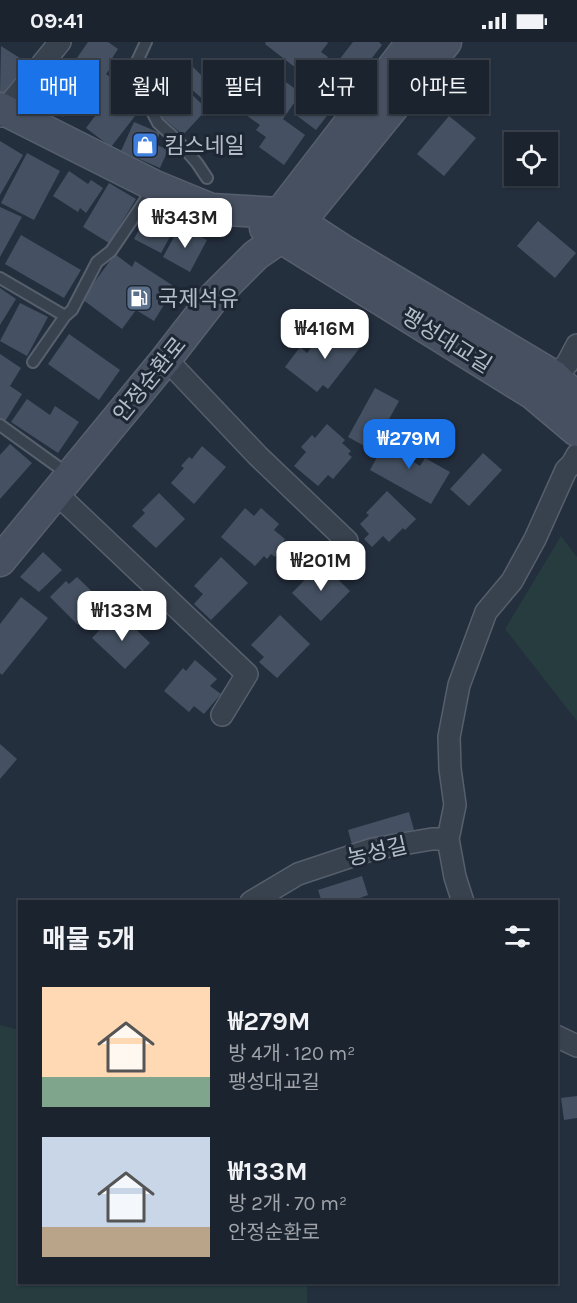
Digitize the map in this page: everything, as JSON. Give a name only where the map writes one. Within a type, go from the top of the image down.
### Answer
[{"type":"main road","name":"안정순환로","points":[[0,561],[215,296],[282,225],[419,47]]},
{"type":"main road","points":[[1,111],[155,186],[211,209],[282,225]]},
{"type":"main road","name":"팽성대교길","points":[[282,225],[346,252],[554,376],[577,399]]},
{"type":"main road","name":"팽성대교길","points":[[282,225],[533,394],[577,431]]},
{"type":"street","points":[[1,111],[60,42]]},
{"type":"street","points":[[554,376],[567,364],[577,345]]},
{"type":"street","points":[[166,359],[258,456],[347,541]]},
{"type":"street","points":[[462,900],[455,877],[448,839],[455,805],[450,769],[449,737],[459,685],[486,612],[512,581],[535,539],[566,470],[577,455]]},
{"type":"street","points":[[63,484],[247,674],[222,715]]},
{"type":"street","name":"농성길","points":[[254,900],[298,874],[374,849],[432,839],[448,839]]},
{"type":"street","points":[[558,1037],[577,1046]]},
{"type":"lane","points":[[146,42],[133,70],[137,83],[158,123],[178,141],[207,178]]},
{"type":"lane","points":[[33,362],[65,316],[72,310],[97,262],[111,251],[155,186]]},
{"type":"lane","points":[[0,278],[65,316]]},
{"type":"lane","points":[[0,425],[63,484]]},
{"type":"green space","points":[[561,536],[577,557],[577,721],[505,629]]},
{"type":"green space","points":[[0,1025],[18,1030],[18,1284],[307,1284],[307,1303],[0,1303]]},
{"type":"building","points":[[88,42],[108,42],[118,49],[111,60],[111,68],[106,74],[111,78],[111,114],[136,114],[111,147],[86,128],[95,116],[92,114],[99,114],[99,60],[76,60]]},
{"type":"building","points":[[266,42],[327,42],[321,52],[328,57],[326,60],[296,60],[296,68],[265,44]]},
{"type":"building","points":[[353,42],[379,42],[382,45],[370,60],[339,60]]},
{"type":"building","points":[[1,46],[23,60],[18,60],[18,75],[4,97],[0,94]]},
{"type":"building","points":[[191,65],[203,77],[203,99],[191,89]]},
{"type":"building","points":[[284,81],[296,89],[296,100],[283,119],[305,135],[284,165],[259,147],[266,137],[256,130],[260,125],[244,114],[284,114]]},
{"type":"building","points":[[191,94],[203,105],[203,113],[183,135],[162,117],[165,114],[191,114]]},
{"type":"building","points":[[297,114],[328,114],[316,130]]},
{"type":"building","points":[[449,116],[476,138],[444,176],[417,154]]},
{"type":"building","points":[[134,122],[160,133],[155,144],[168,150],[160,168],[121,151]]},
{"type":"building","points":[[0,141],[23,155],[0,195]]},
{"type":"building","points":[[27,153],[60,171],[34,220],[1,203]]},
{"type":"building","points":[[69,171],[88,184],[91,180],[103,188],[86,213],[80,208],[78,212],[53,196]]},
{"type":"building","points":[[109,183],[136,199],[109,243],[83,227]]},
{"type":"building","points":[[0,207],[22,217],[0,257]]},
{"type":"building","points":[[151,207],[178,222],[161,253],[134,239]]},
{"type":"building","points":[[538,221],[576,253],[555,278],[517,246]]},
{"type":"building","points":[[180,226],[207,240],[190,272],[163,257]]},
{"type":"building","points":[[21,235],[81,270],[64,298],[5,264]]},
{"type":"building","points":[[115,254],[132,267],[135,261],[175,287],[154,321],[136,310],[122,329],[82,299]]},
{"type":"building","points":[[0,288],[16,299],[0,325]]},
{"type":"building","points":[[20,303],[48,317],[27,356],[0,341]]},
{"type":"building","points":[[350,328],[366,340],[328,389],[323,385],[317,392],[285,367],[300,347],[307,353],[319,338],[326,343],[332,334],[340,340]]},
{"type":"building","points":[[69,334],[120,370],[99,400],[48,364]]},
{"type":"building","points":[[0,354],[21,368],[10,386],[22,394],[4,423],[0,420]]},
{"type":"building","points":[[375,388],[399,401],[372,450],[348,437]]},
{"type":"building","points":[[27,399],[50,415],[55,406],[79,422],[58,453],[11,422]]},
{"type":"building","points":[[327,424],[345,440],[342,443],[351,451],[348,454],[352,457],[333,479],[328,475],[318,486],[294,466],[306,452],[301,447],[312,435],[315,438]]},
{"type":"building","points":[[389,435],[417,451],[412,461],[420,466],[425,458],[450,472],[431,504],[370,470]]},
{"type":"building","points":[[10,444],[32,463],[0,499],[0,455]]},
{"type":"building","points":[[202,446],[226,467],[194,504],[171,483],[184,468],[181,466],[189,457],[192,459]]},
{"type":"building","points":[[483,453],[502,470],[469,506],[450,489]]},
{"type":"building","points":[[387,491],[416,519],[389,542],[383,536],[372,547],[364,539],[369,534],[360,524],[369,515],[366,513]]},
{"type":"building","points":[[159,493],[185,519],[156,548],[132,526],[145,513],[142,510]]},
{"type":"building","points":[[245,508],[254,516],[261,508],[279,524],[274,530],[285,539],[283,542],[285,545],[275,557],[271,554],[267,559],[264,556],[255,566],[221,537]]},
{"type":"building","points":[[43,552],[62,570],[39,592],[20,577]]},
{"type":"building","points":[[221,557],[248,583],[211,620],[194,604],[203,594],[194,586]]},
{"type":"building","points":[[321,563],[350,591],[321,621],[292,593]]},
{"type":"building","points":[[77,577],[102,601],[78,625],[50,597],[66,581],[69,584]]},
{"type":"building","points":[[21,597],[48,618],[2,675],[0,673],[0,624]]},
{"type":"building","points":[[280,615],[310,644],[277,678],[259,662],[264,657],[251,645]]},
{"type":"building","points":[[123,617],[150,643],[125,669],[92,638],[106,623],[112,629]]},
{"type":"building","points":[[195,660],[217,679],[210,686],[221,694],[204,714],[194,706],[189,712],[164,691],[183,668],[186,671]]},
{"type":"building","points":[[0,744],[17,759],[0,779]]},
{"type":"building","points":[[409,812],[414,830],[353,848],[348,830]]},
{"type":"building","points":[[362,876],[368,895],[354,900],[321,900],[318,890]]},
{"type":"building","points":[[577,1096],[577,1118],[564,1120],[561,1098]]},
{"type":"place","name":"킴스네일","points":[[145,145]]},
{"type":"place","name":"국제석유","points":[[139,298]]}]
